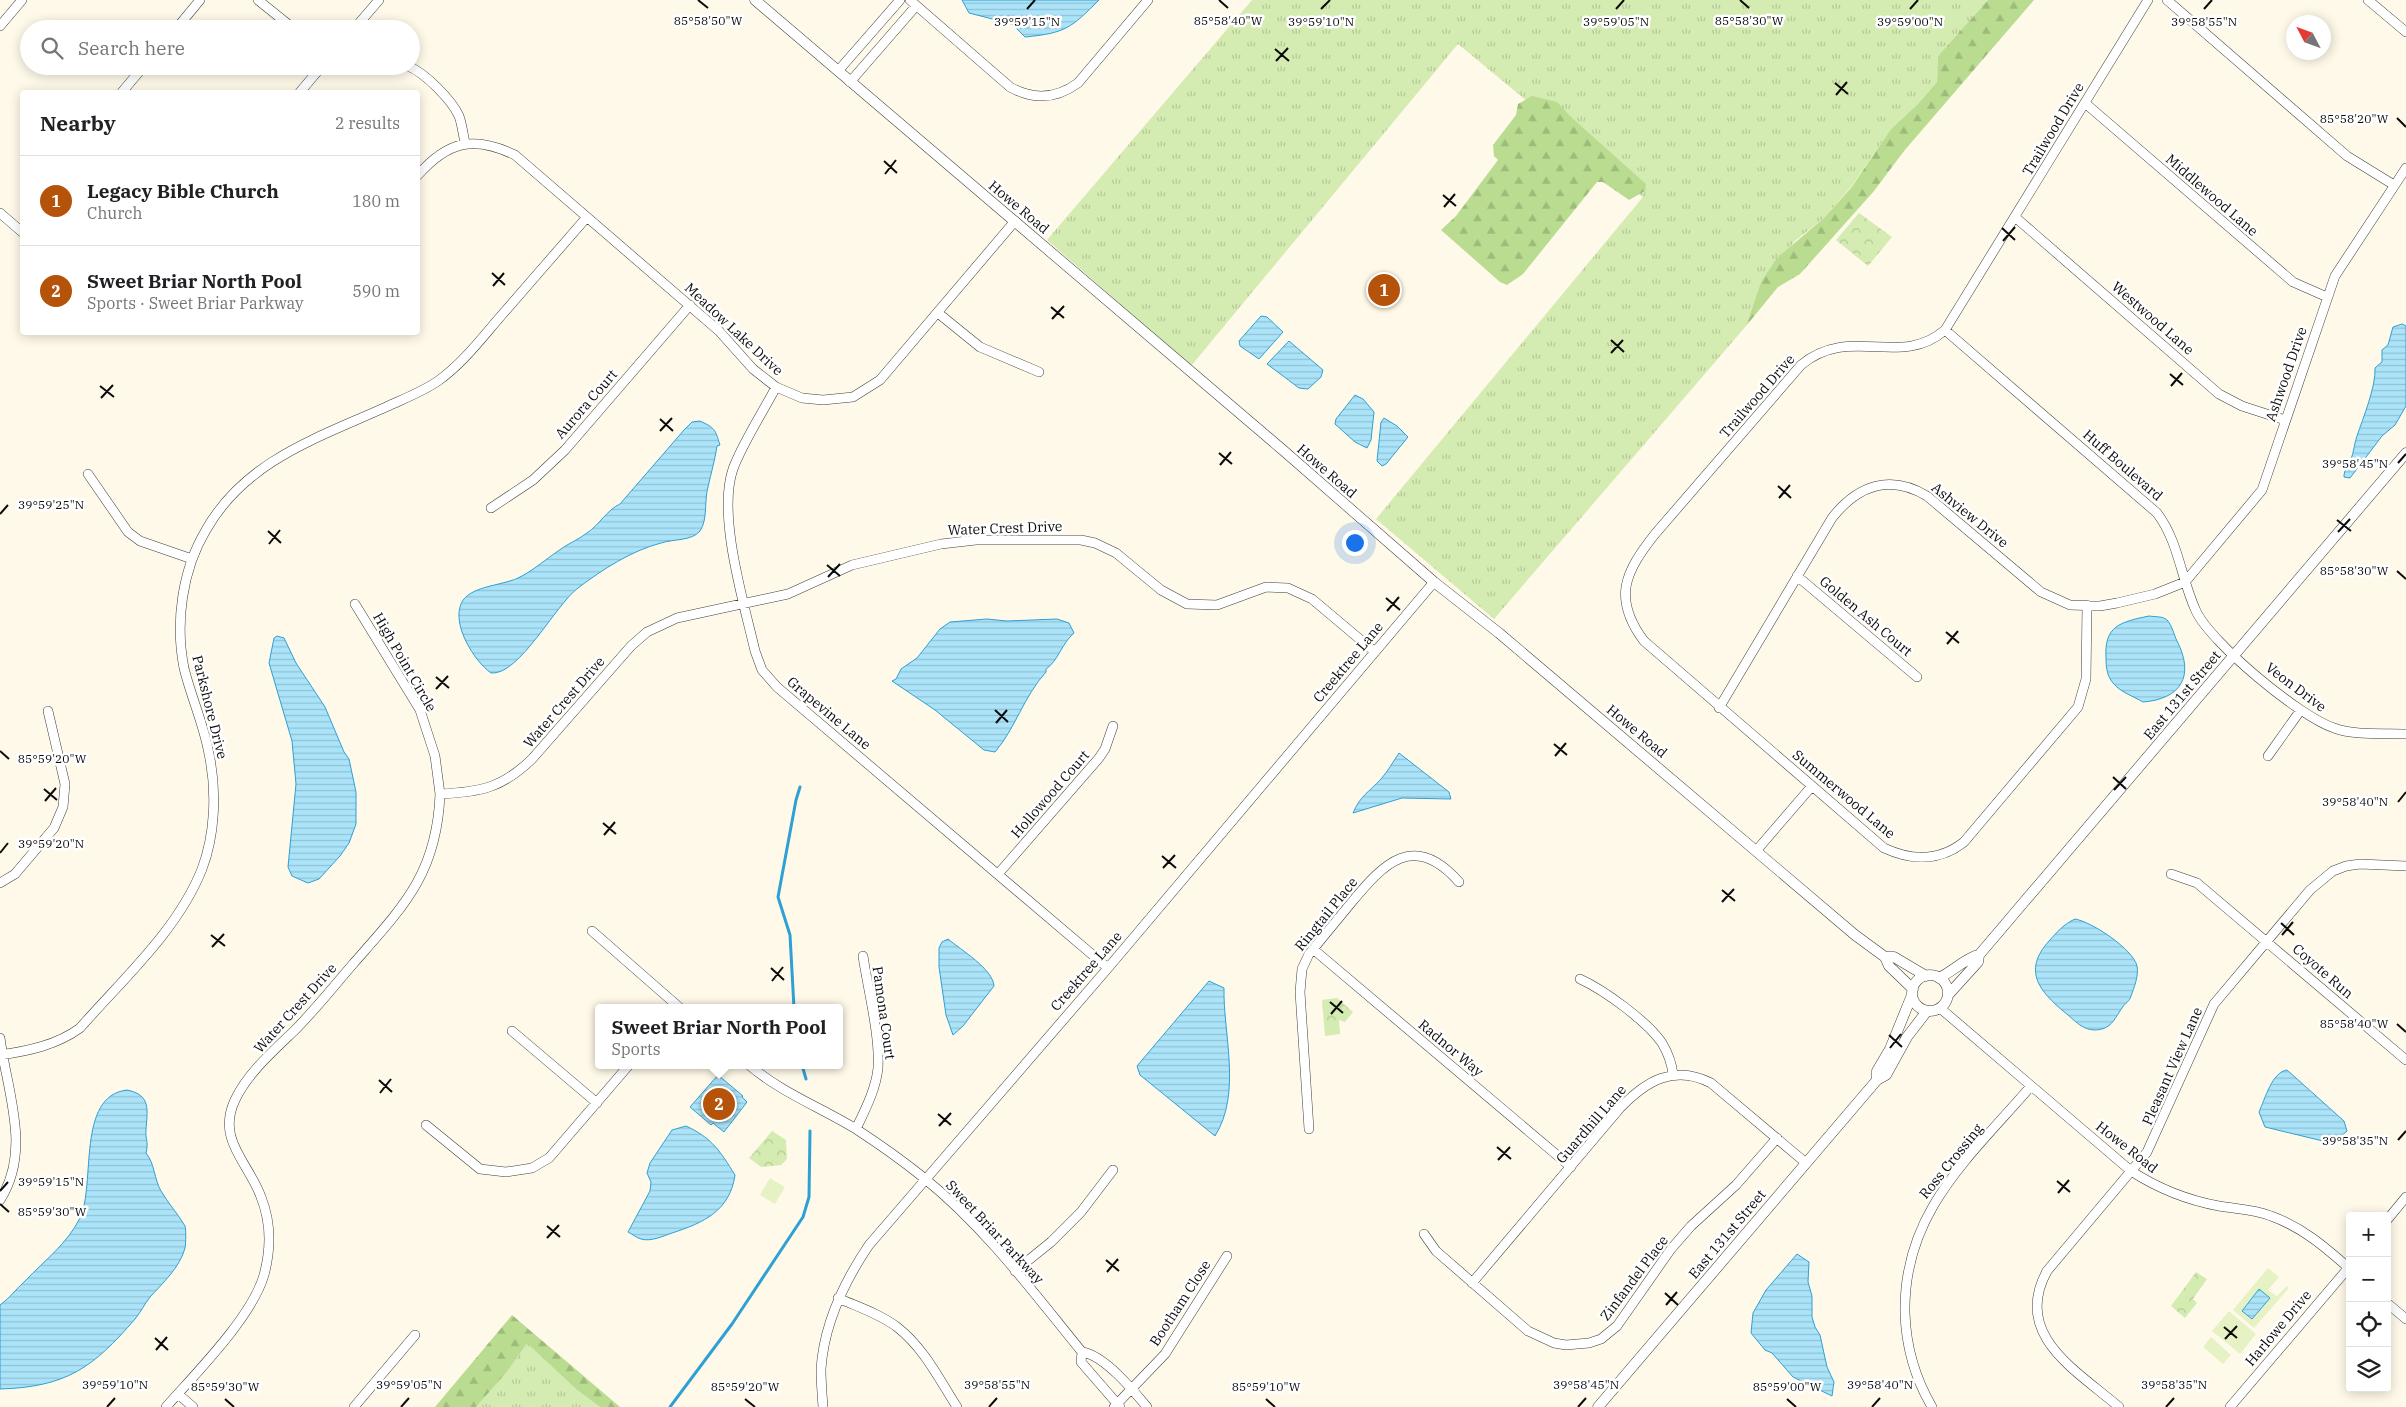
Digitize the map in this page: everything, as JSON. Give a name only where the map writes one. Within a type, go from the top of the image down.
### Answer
[{"type":"street","points":[[0,26],[22,0]]},
{"type":"street","points":[[183,20],[200,0]]},
{"type":"street","points":[[258,0],[283,20]]},
{"type":"street","points":[[362,20],[379,0]]},
{"type":"street","name":"Howe Road","points":[[756,0],[1434,582],[1499,633],[1855,935],[1885,957],[1889,966],[1912,992]]},
{"type":"street","points":[[838,72],[900,0]]},
{"type":"street","points":[[850,82],[912,2],[1010,87],[1028,95],[1039,96],[1065,92],[1078,83],[1148,0]]},
{"type":"street","name":"Trailwood Drive","points":[[1625,588],[1628,575],[1640,552],[1806,361],[1820,352],[1842,346],[1902,348],[1917,346],[1938,336],[1945,330],[2148,0]]},
{"type":"street","points":[[2167,0],[2347,156],[2394,185]]},
{"type":"street","points":[[2368,0],[2406,32]]},
{"type":"street","points":[[420,72],[437,87],[458,115],[465,143]]},
{"type":"street","points":[[124,90],[136,75]]},
{"type":"street","points":[[302,90],[314,75]]},
{"type":"street","name":"Middlewood Lane","points":[[2085,103],[2279,271],[2298,285],[2327,297]]},
{"type":"street","name":"Meadow Lake Drive","points":[[420,173],[430,161],[442,153],[465,143],[495,145],[515,155],[719,331],[753,369],[776,387],[802,398],[823,400],[853,397],[880,380],[1015,221]]},
{"type":"street","name":"Ashwood Drive","points":[[2185,582],[2257,498],[2269,474],[2285,420],[2327,297],[2342,263],[2406,168]]},
{"type":"street","points":[[0,213],[20,230]]},
{"type":"street","name":"Parkshore Drive","points":[[1,1055],[37,1048],[67,1038],[80,1028],[171,925],[187,901],[202,868],[210,839],[214,796],[210,755],[184,668],[180,634],[184,588],[192,559],[205,531],[224,502],[273,459],[410,396],[438,381],[462,360],[587,217]]},
{"type":"street","name":"Westwood Lane","points":[[2015,217],[2219,394],[2242,406],[2285,420]]},
{"type":"street","name":"Aurora Court","points":[[491,508],[533,480],[565,450],[690,305]]},
{"type":"street","points":[[938,313],[980,347],[1039,372]]},
{"type":"street","name":"Huff Boulevard","points":[[1945,330],[2157,513],[2166,526],[2185,582],[2203,624],[2234,655]]},
{"type":"street","name":"Grapevine Lane","points":[[776,387],[733,469],[728,495],[729,526],[755,651],[762,670],[776,686],[1108,968]]},
{"type":"street","name":"East 131st Street","points":[[1948,995],[1978,962],[1979,955],[2406,454]]},
{"type":"street","points":[[88,474],[128,532],[140,541],[192,559]]},
{"type":"street","name":"Ashview Drive","points":[[1719,708],[1832,518],[1846,502],[1870,487],[1896,485],[1918,490],[1928,496],[2041,592],[2070,605],[2087,606],[2117,603],[2155,594],[2185,582]]},
{"type":"street","name":"Water Crest Drive","points":[[166,1407],[251,1306],[264,1276],[268,1258],[269,1234],[263,1202],[232,1142],[230,1117],[234,1102],[247,1082],[339,980],[410,896],[430,853],[440,809],[440,794],[472,793],[486,789],[519,772],[532,760],[631,646],[648,632],[677,618],[788,594],[852,565],[941,544],[976,540],[1081,540],[1095,542],[1116,553],[1161,590],[1187,604],[1217,605],[1266,587],[1288,588],[1312,599],[1375,652]]},
{"type":"street","name":"Golden Ash Court","points":[[1797,576],[1917,677]]},
{"type":"street","name":"Creektree Lane","points":[[823,1407],[821,1368],[827,1331],[848,1276],[868,1245],[1108,968],[1434,582]]},
{"type":"street","name":"Summerwood Lane","points":[[1625,588],[1628,615],[1644,641],[1719,708],[1884,848],[1898,854],[1926,857],[1939,855],[1955,849],[1964,842],[2078,707],[2086,679],[2087,606]]},
{"type":"street","name":"High Point Circle","points":[[355,604],[420,710],[435,756],[440,794]]},
{"type":"street","name":"Veon Drive","points":[[2234,655],[2300,710],[2336,729],[2353,732],[2406,734]]},
{"type":"street","points":[[2268,756],[2300,710]]},
{"type":"street","points":[[0,883],[15,874],[48,834],[60,815],[63,806],[65,784],[48,711]]},
{"type":"street","name":"Hollowood Court","points":[[998,874],[1106,749],[1113,726]]},
{"type":"street","points":[[1756,851],[1812,786]]},
{"type":"street","name":"Ringtail Place","points":[[1309,1129],[1300,992],[1302,969],[1313,949],[1376,873],[1394,861],[1414,856],[1433,859],[1448,869],[1459,882]]},
{"type":"street","name":"Pleasant View Lane","points":[[2119,1407],[2052,1348],[2038,1323],[2036,1308],[2038,1290],[2047,1270],[2131,1171],[2154,1139],[2214,1004],[2310,890],[2333,871],[2360,864],[2406,866]]},
{"type":"street","name":"Coyote Run","points":[[2171,874],[2196,883],[2406,1060]]},
{"type":"street","points":[[592,931],[675,1004]]},
{"type":"street","name":"Radnor Way","points":[[1313,949],[1571,1167]]},
{"type":"street","name":"East 131st Street","points":[[1939,978],[1960,967],[1971,956],[1979,955]]},
{"type":"street","name":"Pamona Court","points":[[856,1129],[871,1097],[878,1069],[877,1051],[862,956]]},
{"type":"street","name":"Howe Road","points":[[1885,957],[1894,957],[1926,976]]},
{"type":"street","points":[[1926,976],[1939,978],[1946,985],[1948,995],[1940,1008],[1928,1011],[1917,1006],[1912,992],[1919,979],[1926,976]]},
{"type":"street","points":[[1580,979],[1606,994],[1656,1036],[1666,1051],[1673,1075]]},
{"type":"street","name":"East 131st Street","points":[[1877,1080],[1877,1071],[1890,1049],[1912,992]]},
{"type":"street","name":"Howe Road","points":[[1940,1008],[2131,1171],[2163,1190],[2178,1196],[2250,1210],[2284,1221],[2302,1230],[2346,1265]]},
{"type":"street","name":"East 131st Street","points":[[1598,1407],[1877,1080],[1886,1075],[1907,1037],[1928,1011]]},
{"type":"street","points":[[512,1031],[596,1103]]},
{"type":"street","points":[[0,1038],[1,1055],[9,1084],[16,1136],[14,1166],[10,1181],[0,1200]]},
{"type":"street","points":[[426,1125],[480,1169],[506,1172],[532,1168],[549,1158],[626,1069]]},
{"type":"street","name":"Sweet Briar Parkway","points":[[754,1069],[784,1091],[856,1129],[924,1179],[960,1212],[1015,1271],[1082,1352],[1092,1353],[1131,1388],[1147,1407]]},
{"type":"street","name":"Guardhill Lane","points":[[1472,1283],[1634,1094],[1655,1080],[1673,1075],[1693,1076],[1711,1083],[1806,1163]]},
{"type":"street","name":"Ross Crossing","points":[[1932,1407],[1916,1375],[1906,1332],[1905,1293],[1913,1248],[1929,1211],[1943,1189],[2031,1086]]},
{"type":"street","name":"Zinfandel Place","points":[[1424,1234],[1436,1251],[1528,1331],[1545,1341],[1566,1346],[1579,1345],[1601,1339],[1617,1326],[1671,1249],[1691,1226],[1736,1185],[1777,1138]]},
{"type":"street","points":[[1015,1271],[1051,1242],[1081,1212],[1113,1170]]},
{"type":"street","points":[[2391,1215],[2406,1197]]},
{"type":"street","name":"Bootham Close","points":[[1117,1406],[1131,1388],[1165,1354],[1227,1256]]},
{"type":"street","name":"Harlowe Drive","points":[[2230,1407],[2346,1271]]},
{"type":"street","points":[[838,1298],[883,1318],[904,1334],[922,1351],[956,1407]]},
{"type":"street","points":[[2391,1306],[2406,1319]]},
{"type":"street","points":[[354,1407],[415,1335]]},
{"type":"street","name":"Sweet Briar Parkway","points":[[1082,1352],[1081,1362],[1117,1406]]},
{"type":"street","points":[[178,1394],[193,1407]]},
{"type":"green space","points":[[1252,0],[1988,0],[1938,56],[1937,82],[1918,104],[1891,129],[1851,187],[1824,218],[1795,241],[1761,282],[1746,326],[1494,619],[1376,519],[1643,197],[1458,44],[1191,366],[1047,240]]},
{"type":"green space","points":[[1988,0],[2034,0],[1904,151],[1874,191],[1800,274],[1778,287],[1746,326],[1761,282],[1777,258],[1824,218],[1851,188],[1891,129],[1918,104],[1937,82],[1938,56]]},
{"type":"green space","points":[[1532,96],[1557,102],[1572,118],[1646,184],[1645,191],[1629,200],[1603,182],[1597,182],[1523,274],[1507,285],[1500,282],[1441,230],[1456,216],[1498,160],[1494,156],[1493,145],[1516,115],[1518,104]]},
{"type":"green space","points":[[1859,213],[1892,237],[1868,266],[1836,240]]},
{"type":"green space","points":[[1337,998],[1353,1012],[1345,1022],[1339,1020],[1340,1034],[1325,1036],[1322,1000]]},
{"type":"green space","points":[[772,1131],[786,1140],[787,1159],[781,1165],[761,1167],[749,1158]]},
{"type":"green space","points":[[770,1178],[785,1187],[775,1204],[760,1195]]},
{"type":"green space","points":[[2268,1268],[2279,1277],[2268,1290],[2277,1296],[2287,1286],[2289,1288],[2254,1328],[2233,1310]]},
{"type":"green space","points":[[2196,1272],[2207,1279],[2193,1299],[2197,1303],[2185,1318],[2171,1306]]},
{"type":"green space","points":[[2229,1311],[2256,1334],[2240,1354],[2212,1331]]},
{"type":"green space","points":[[512,1315],[620,1407],[600,1407],[577,1390],[527,1343],[506,1373],[476,1407],[435,1407]]},
{"type":"green space","points":[[2211,1337],[2231,1355],[2223,1364],[2203,1347]]},
{"type":"green space","points":[[527,1342],[577,1390],[600,1407],[476,1407],[506,1373]]},
{"type":"water","points":[[962,0],[1099,0],[1074,23],[1059,31],[1025,37],[1012,24],[969,13]]},
{"type":"water","points":[[1261,316],[1267,317],[1283,332],[1259,359],[1240,346],[1239,341]]},
{"type":"water","points":[[2402,324],[2406,326],[2406,406],[2395,425],[2382,436],[2350,478],[2344,477],[2366,412],[2375,376],[2375,368],[2382,362],[2382,350],[2388,345],[2393,327]]},
{"type":"water","points":[[1289,341],[1323,370],[1321,377],[1308,389],[1299,388],[1267,364]]},
{"type":"water","points":[[1355,395],[1363,399],[1374,412],[1371,440],[1367,448],[1355,442],[1335,424],[1336,419]]},
{"type":"water","points":[[1384,418],[1397,426],[1408,437],[1386,464],[1382,466],[1377,461],[1381,422]]},
{"type":"water","points":[[700,421],[709,425],[714,430],[720,445],[717,446],[707,492],[704,521],[700,531],[692,537],[650,546],[607,568],[569,596],[537,638],[513,663],[502,671],[491,673],[478,660],[462,632],[459,613],[465,598],[470,593],[511,581],[523,575],[587,533],[620,504],[692,422]]},
{"type":"water","points":[[2149,616],[2167,620],[2185,665],[2181,684],[2175,691],[2156,700],[2143,702],[2119,689],[2111,680],[2107,668],[2106,647],[2111,632],[2116,627],[2122,623]]},
{"type":"water","points":[[987,619],[1007,621],[1057,619],[1069,623],[1074,633],[1038,681],[995,752],[984,750],[935,710],[892,681],[896,679],[901,669],[917,658],[940,629],[950,622]]},
{"type":"water","points":[[277,636],[284,638],[296,663],[325,707],[344,752],[349,759],[356,792],[356,824],[349,843],[319,879],[308,883],[292,876],[288,867],[296,784],[292,741],[269,663],[274,638]]},
{"type":"water","points":[[1399,753],[1449,792],[1451,799],[1402,798],[1353,813],[1362,798],[1384,776]]},
{"type":"water","points":[[2075,919],[2091,925],[2111,937],[2128,952],[2137,966],[2137,977],[2129,1001],[2106,1028],[2092,1030],[2075,1022],[2050,999],[2038,981],[2036,963],[2041,952],[2058,931]]},
{"type":"water","points":[[948,939],[968,954],[988,973],[994,986],[963,1026],[953,1035],[946,1015],[939,967],[939,948],[942,942]]},
{"type":"water","points":[[1209,981],[1224,988],[1229,1063],[1228,1101],[1223,1119],[1215,1136],[1140,1075],[1137,1066]]},
{"type":"water","points":[[2287,1070],[2344,1121],[2347,1131],[2336,1139],[2323,1141],[2265,1127],[2259,1112],[2273,1081],[2282,1072]]},
{"type":"water","points":[[718,1075],[743,1096],[747,1102],[724,1132],[713,1123],[711,1125],[690,1107]]},
{"type":"water","points":[[127,1090],[141,1096],[146,1105],[146,1153],[161,1191],[185,1226],[183,1255],[135,1319],[120,1336],[91,1362],[61,1379],[43,1384],[0,1389],[0,1305],[55,1251],[75,1227],[85,1203],[90,1144],[100,1108],[111,1096]]},
{"type":"water","points":[[686,1126],[703,1135],[720,1152],[735,1175],[732,1187],[721,1207],[704,1220],[657,1238],[645,1240],[639,1238],[628,1232],[650,1191],[651,1182],[647,1173],[650,1163],[672,1130]]},
{"type":"water","points":[[1797,1254],[1809,1262],[1808,1282],[1812,1296],[1812,1317],[1820,1335],[1827,1367],[1834,1382],[1832,1396],[1793,1377],[1772,1353],[1765,1350],[1751,1333],[1753,1313],[1766,1290]]},
{"type":"water","points":[[2259,1289],[2270,1298],[2252,1319],[2242,1311]]},
{"type":"waterway","points":[[794,1004],[790,935],[778,897],[800,787]]},
{"type":"waterway","points":[[803,1069],[806,1079]]},
{"type":"waterway","points":[[670,1407],[732,1324],[803,1217],[809,1197],[810,1131]]},
{"type":"place","name":"Legacy Bible Church","points":[[1384,290]]},
{"type":"place","name":"Sweet Briar North Pool","points":[[719,1104]]}]
